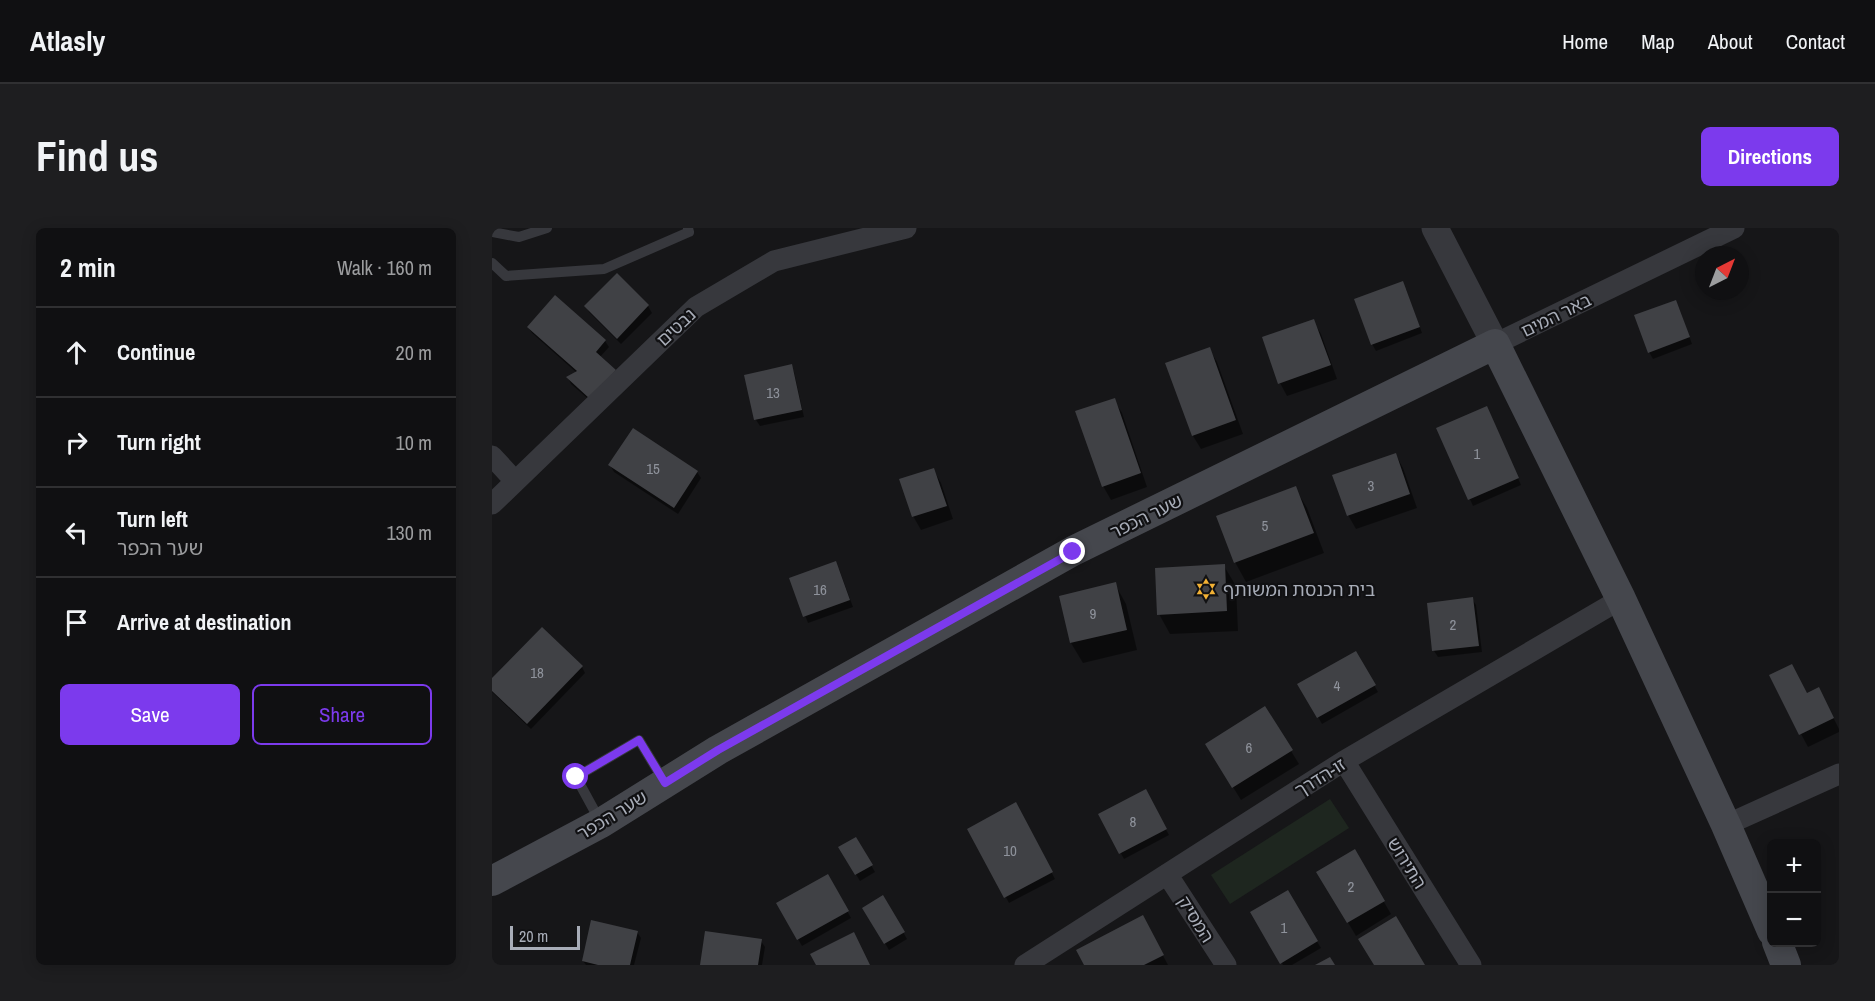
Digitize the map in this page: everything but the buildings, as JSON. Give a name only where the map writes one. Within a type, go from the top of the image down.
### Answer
[{"type":"main road","points":[[1495,344],[1622,599],[1767,919]]},
{"type":"main road","name":"שער הכפר","points":[[492,881],[601,823],[718,750],[1073,552],[1495,344]]},
{"type":"main road","points":[[1779,947],[1786,965]]},
{"type":"street","name":"נבטים","points":[[492,504],[696,307],[774,261],[906,228]]},
{"type":"street","points":[[1435,228],[1495,344]]},
{"type":"street","name":"באר המים","points":[[1495,344],[1734,228]]},
{"type":"street","points":[[492,456],[515,481]]},
{"type":"street","name":"זו-הדרך","points":[[1025,965],[1344,761],[1622,599]]},
{"type":"street","name":"התירוש","points":[[1344,761],[1471,965]]},
{"type":"street","points":[[1726,825],[1839,774]]},
{"type":"street","name":"המסיק","points":[[1167,874],[1226,965]]},
{"type":"lane","points":[[492,232],[519,237],[547,228]]},
{"type":"lane","points":[[492,263],[506,276],[604,269],[689,232],[688,228]]},
{"type":"lane","points":[[601,823],[576,777],[639,740],[665,783]]},
{"type":"shaded area","points":[[1330,799],[1349,828],[1230,904],[1211,875]]},
{"type":"place","name":"בית הכנסת המשותף","points":[[1206,589]]},
{"type":"route","points":[[576,777],[639,740],[665,783],[718,750],[1073,552]]}]
